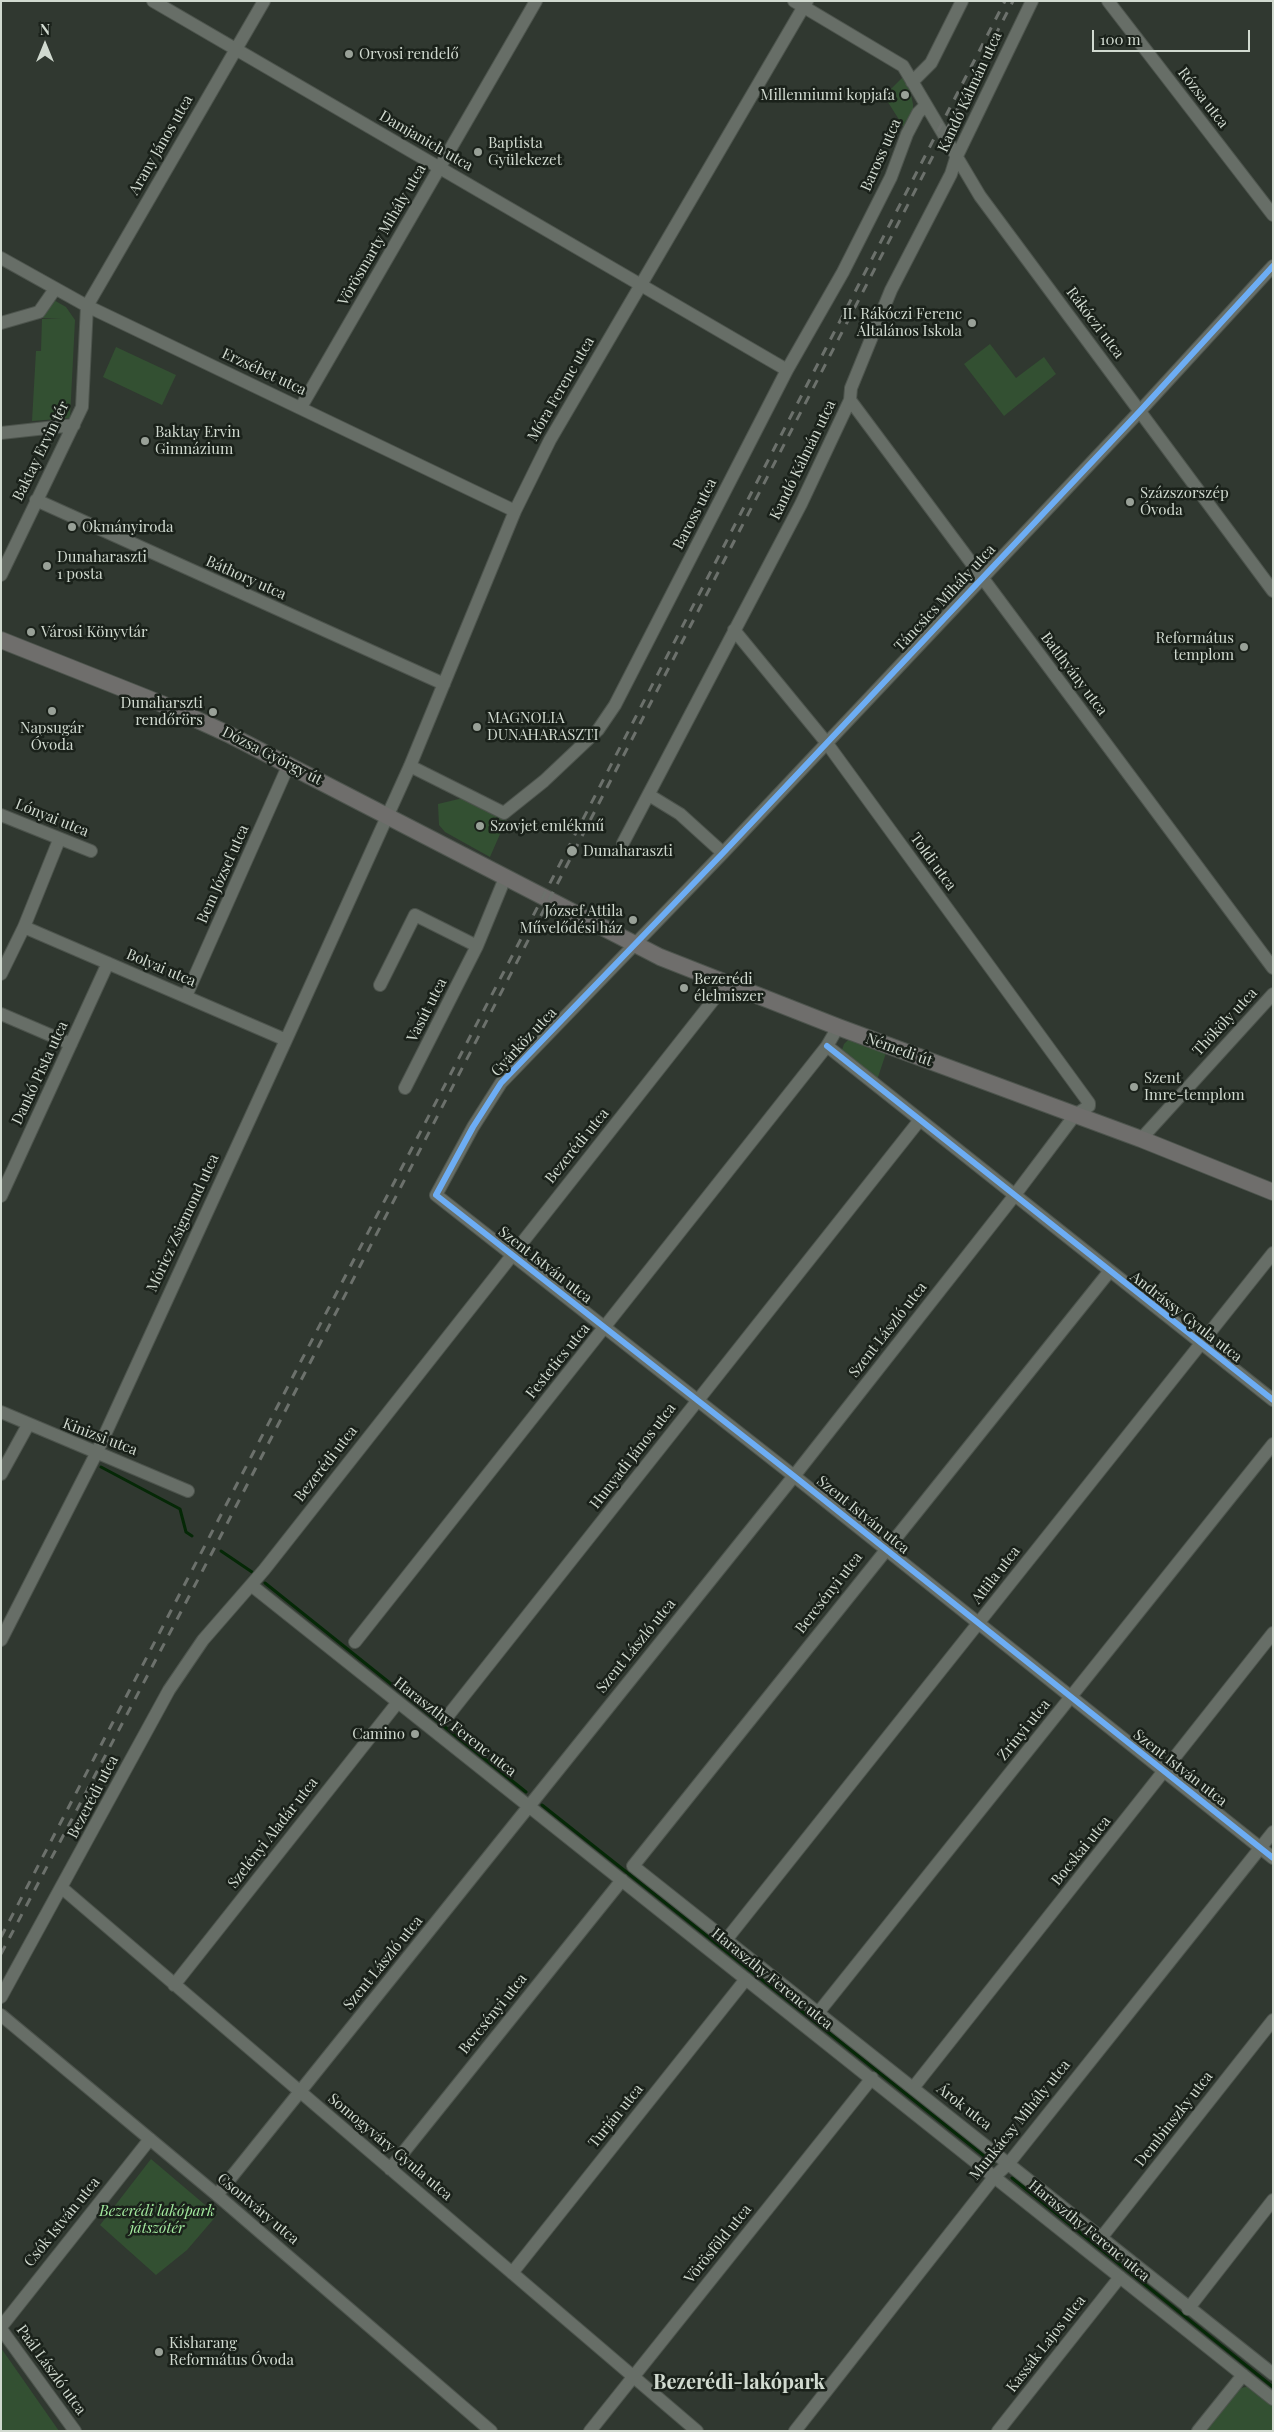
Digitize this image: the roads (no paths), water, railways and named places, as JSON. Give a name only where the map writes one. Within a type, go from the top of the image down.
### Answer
[{"type":"main road","name":"Dózsa György út","points":[[1,640],[167,706],[289,764],[533,892]]},
{"type":"main road","name":"Némedi út","points":[[533,892],[634,945],[726,984],[1140,1139],[1273,1192]]},
{"type":"street","name":"Damjanich utca","points":[[152,1],[787,370]]},
{"type":"street","name":"Arany János utca","points":[[87,306],[264,1]]},
{"type":"street","name":"Vörösmarty Mihály utca","points":[[301,407],[536,1]]},
{"type":"street","points":[[912,82],[931,63],[962,1]]},
{"type":"street","name":"Kandó Kálmán utca","points":[[623,843],[801,504],[850,400],[851,388],[891,290],[951,174],[956,158],[1032,1]]},
{"type":"street","name":"Rózsa utca","points":[[1108,1],[1273,215]]},
{"type":"street","name":"Rákóczi utca","points":[[801,3],[903,66],[980,196],[1273,591]]},
{"type":"street","name":"Móra Ferenc utca","points":[[387,816],[410,766],[516,511],[550,440],[641,285],[801,3]]},
{"type":"street","name":"Baross utca","points":[[410,766],[504,813],[544,781],[598,730],[615,705],[787,370],[844,272],[891,177],[912,124],[925,106]]},
{"type":"street","name":"Erzsébet utca","points":[[1,258],[87,306],[516,511]]},
{"type":"street","name":"Táncsics Mihály utca","points":[[634,945],[1140,411],[1273,266]]},
{"type":"street","points":[[1,323],[39,312],[55,289]]},
{"type":"street","name":"Baktay Ervin tér","points":[[1,575],[82,407],[87,306]]},
{"type":"street","name":"Batthyány utca","points":[[850,400],[1273,968]]},
{"type":"street","points":[[1,433],[74,426]]},
{"type":"street","name":"Báthory utca","points":[[36,500],[444,684]]},
{"type":"street","name":"Toldi utca","points":[[734,630],[826,742],[1089,1103],[1089,1106],[1075,1115]]},
{"type":"street","name":"Bem József utca","points":[[186,996],[289,764]]},
{"type":"street","points":[[649,795],[680,814],[723,853]]},
{"type":"street","name":"Lónyai utca","points":[[1,815],[59,840],[91,851]]},
{"type":"street","name":"Móricz Zsigmond utca","points":[[1,1640],[96,1454],[387,816]]},
{"type":"street","points":[[1,974],[24,927],[59,840]]},
{"type":"street","name":"Vasút utca","points":[[405,1088],[477,946],[505,878]]},
{"type":"street","points":[[380,985],[415,916],[477,946]]},
{"type":"street","name":"Bolyai utca","points":[[24,927],[286,1040]]},
{"type":"street","name":"Gyárköz utca","points":[[436,1195],[473,1127],[502,1082],[634,945]]},
{"type":"street","name":"Dankó Pista utca","points":[[1,1196],[108,963]]},
{"type":"street","name":"Bezerédi utca","points":[[1,1997],[169,1690],[203,1640],[251,1585],[726,984]]},
{"type":"street","name":"Thököly utca","points":[[1140,1139],[1273,994]]},
{"type":"street","points":[[1,1014],[71,1044]]},
{"type":"street","name":"Festetics utca","points":[[355,1642],[827,1046],[838,1027]]},
{"type":"street","name":"Andrássy Gyula utca","points":[[827,1046],[1014,1197],[1273,1400]]},
{"type":"street","name":"Szent László utca","points":[[217,2195],[794,1476],[1014,1197],[1075,1115]]},
{"type":"street","name":"Hunyadi János utca","points":[[447,1718],[919,1121]]},
{"type":"street","name":"Szent István utca","points":[[436,1195],[510,1255],[886,1548],[978,1624],[1273,1858]]},
{"type":"street","name":"Attila utca","points":[[726,1940],[1273,1253]]},
{"type":"street","name":"Bercsényi utca","points":[[633,1866],[1109,1272]]},
{"type":"street","name":"Kinizsi utca","points":[[1,1412],[96,1454],[107,1455],[188,1490]]},
{"type":"street","points":[[1,1474],[28,1425]]},
{"type":"street","name":"Zrínyi utca","points":[[818,2013],[1273,1444]]},
{"type":"street","name":"Haraszthy Ferenc utca","points":[[251,1585],[1273,2399]]},
{"type":"street","name":"Bocskai utca","points":[[913,2088],[1273,1633]]},
{"type":"street","name":"Szelényi Aladár utca","points":[[174,1985],[398,1702]]},
{"type":"street","name":"Munkácsy Mihály utca","points":[[795,2431],[995,2176],[1009,2163],[1273,1832]]},
{"type":"street","name":"Árok utca","points":[[633,1866],[1009,2163],[1188,2309],[1273,2374]]},
{"type":"street","name":"Bercsényi utca","points":[[390,2169],[622,1880]]},
{"type":"street","name":"Somogyváry Gyula utca","points":[[62,1888],[697,2431]]},
{"type":"street","name":"Turján utca","points":[[512,2273],[746,1979]]},
{"type":"street","name":"Csontváry utca","points":[[1,2015],[217,2195],[491,2431]]},
{"type":"street","name":"Dembinszky utca","points":[[1101,2238],[1273,2020]]},
{"type":"street","name":"Vörösföld utca","points":[[590,2431],[872,2078]]},
{"type":"street","name":"Csók István utca","points":[[1,2328],[150,2139]]},
{"type":"street","points":[[1188,2309],[1273,2200]]},
{"type":"street","name":"Kassák Lajos utca","points":[[998,2431],[1120,2277]]},
{"type":"street","name":"Paál László utca","points":[[1,2328],[75,2431]]},
{"type":"street","points":[[1198,2431],[1243,2375]]},
{"type":"waterway","points":[[101,1467],[180,1509],[186,1532],[192,1536]]},
{"type":"waterway","points":[[221,1551],[252,1572]]},
{"type":"waterway","points":[[265,1583],[526,1792]]},
{"type":"waterway","points":[[542,1805],[993,2163]]},
{"type":"waterway","points":[[1012,2178],[1273,2387]]},
{"type":"railway","points":[[1,1937],[548,887],[1005,1]]},
{"type":"railway","points":[[1,1954],[215,1547],[1013,1]]},
{"type":"place","name":"Orvosi rendelő","points":[[349,54]]},
{"type":"place","name":"Millenniumi kopjafa","points":[[905,95]]},
{"type":"place","name":"Baptista Gyülekezet","points":[[478,152]]},
{"type":"place","name":"II. Rákóczi Ferenc Általános Iskola","points":[[972,323]]},
{"type":"place","name":"Baktay Ervin Gimnázium","points":[[145,441]]},
{"type":"place","name":"Százszorszép Óvoda","points":[[1130,502]]},
{"type":"place","name":"Okmányiroda","points":[[72,527]]},
{"type":"place","name":"Dunaharaszti 1 posta","points":[[47,566]]},
{"type":"place","name":"Városi Könyvtár","points":[[31,632]]},
{"type":"place","name":"Református templom","points":[[1244,647]]},
{"type":"place","name":"Napsugár Óvoda","points":[[52,711]]},
{"type":"place","name":"Dunaharszti rendőrörs","points":[[213,712]]},
{"type":"place","name":"MAGNOLIA DUNAHARASZTI","points":[[477,727]]},
{"type":"place","name":"Szovjet emlékmű","points":[[480,826]]},
{"type":"place","name":"Dunaharaszti","points":[[572,851]]},
{"type":"place","name":"József Attila Művelődési ház","points":[[633,920]]},
{"type":"place","name":"Bezerédi élelmiszer","points":[[684,988]]},
{"type":"place","name":"Szent Imre-templom","points":[[1134,1087]]},
{"type":"place","name":"Camino","points":[[415,1734]]},
{"type":"place","name":"Kisharang Református Óvoda","points":[[159,2352]]},
{"type":"district","name":"Bezerédi-lakópark","points":[[739,2383]]},
{"type":"park label","name":"Bezerédi lakópark játszótér","points":[[157,2220]]}]
